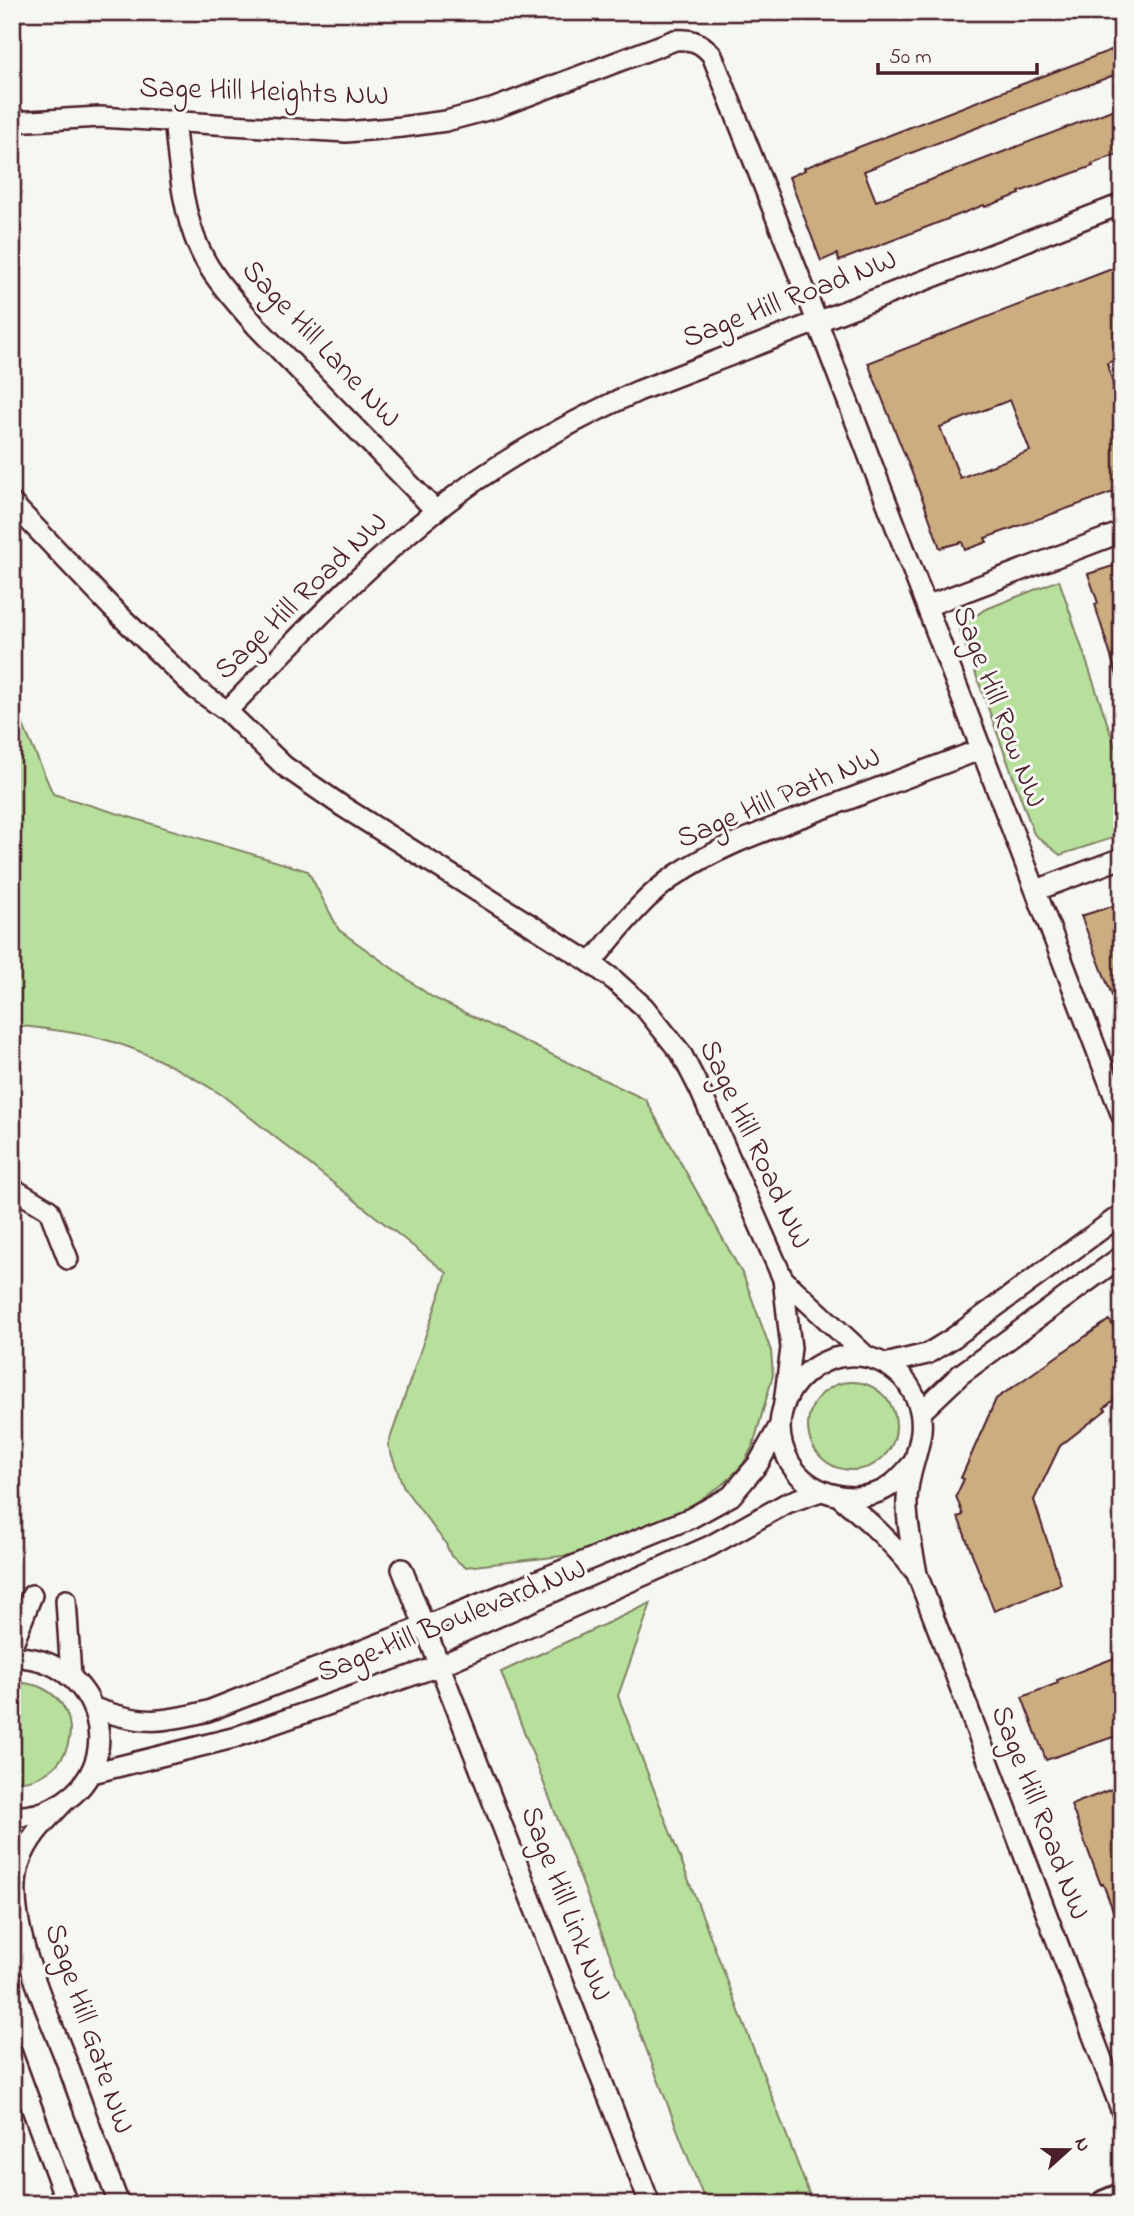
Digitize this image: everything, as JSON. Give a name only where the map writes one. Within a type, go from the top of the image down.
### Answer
[{"type":"street","name":"Sage Hill Heights NW","points":[[12,122],[100,117],[346,132],[435,122],[522,100],[675,40],[689,39],[703,45],[712,55],[817,321]]},
{"type":"street","name":"Sage Hill Lane NW","points":[[174,120],[180,179],[189,218],[199,248],[214,273],[257,327],[436,511]]},
{"type":"street","name":"Sage Hill Road NW","points":[[784,1403],[791,1348],[783,1279],[700,1090],[681,1053],[644,1007],[591,963],[284,766],[227,711],[374,562],[475,481],[524,450],[586,415],[638,391],[1122,204]]},
{"type":"street","name":"Sage Hill Row NW","points":[[817,321],[1122,1115]]},
{"type":"street","points":[[12,503],[112,608],[196,689],[227,711]]},
{"type":"street","points":[[927,606],[1122,532]]},
{"type":"street","name":"Sage Hill Path NW","points":[[591,963],[629,917],[653,894],[696,862],[753,836],[982,749]]},
{"type":"street","points":[[1037,890],[1122,858]]},
{"type":"street","points":[[12,1188],[49,1210],[68,1259]]},
{"type":"street","points":[[876,1361],[926,1354],[953,1338],[1122,1214]]},
{"type":"street","points":[[921,1412],[961,1374],[1122,1256]]},
{"type":"street","name":"Sage Hill Road NW","points":[[783,1279],[876,1361]]},
{"type":"street","points":[[846,1355],[876,1361],[901,1375],[912,1390],[921,1412],[919,1447],[911,1465],[898,1480],[880,1492],[861,1497],[841,1497],[821,1491],[804,1480],[791,1464],[783,1446],[780,1425],[784,1403],[793,1385],[808,1370],[826,1360],[846,1355]]},
{"type":"street","name":"Sage Hill Boulevard NW","points":[[94,1708],[148,1722],[175,1720],[208,1711],[691,1518],[731,1496],[758,1464],[780,1425]]},
{"type":"street","name":"Sage Hill Road NW","points":[[911,1465],[907,1499],[917,1574],[1122,2112]]},
{"type":"street","name":"Sage Hill Boulevard NW","points":[[92,1773],[233,1738],[439,1666],[710,1546],[787,1503],[821,1491]]},
{"type":"street","name":"Sage Hill Road NW","points":[[841,1497],[888,1538],[917,1574]]},
{"type":"street","name":"Sage Hill Link NW","points":[[401,1569],[650,2204]]},
{"type":"street","points":[[12,1646],[32,1595]]},
{"type":"street","points":[[66,1601],[71,1676]]},
{"type":"street","points":[[12,1657],[41,1660],[57,1667],[71,1676],[94,1708],[99,1742],[92,1773]]},
{"type":"street","name":"Sage Hill Gate NW","points":[[92,1773],[32,1836],[20,1864],[16,1894],[19,1923],[30,1964],[119,2204]]},
{"type":"street","points":[[12,1816],[43,1813],[64,1802]]},
{"type":"street","points":[[12,2054],[67,2204]]},
{"type":"street","points":[[1105,2204],[1122,2197]]},
{"type":"green space","points":[[1059,580],[1122,767],[1122,835],[1060,855],[1034,834],[959,628],[984,610]]},
{"type":"green space","points":[[12,714],[23,725],[53,794],[308,871],[339,930],[432,997],[646,1100],[744,1277],[771,1351],[773,1375],[753,1446],[743,1464],[726,1482],[691,1506],[664,1520],[580,1554],[465,1567],[451,1556],[446,1544],[404,1488],[388,1445],[447,1273],[222,1095],[193,1078],[147,1055],[99,1038],[12,1025]]},
{"type":"green space","points":[[852,1382],[869,1385],[883,1395],[893,1409],[896,1426],[893,1443],[883,1457],[869,1467],[852,1470],[835,1467],[821,1457],[811,1443],[808,1426],[811,1409],[821,1395],[835,1385]]},
{"type":"green space","points":[[651,1603],[618,1696],[813,2204],[706,2204],[501,1672]]},
{"type":"green space","points":[[24,1683],[40,1687],[56,1698],[66,1712],[70,1728],[68,1744],[61,1759],[49,1771],[33,1779],[12,1781],[12,1684]]},
{"type":"building","points":[[1111,50],[1113,54],[1122,50],[1122,72],[864,171],[876,201],[1122,106],[1122,152],[1092,164],[1093,166],[839,261],[837,254],[821,261],[789,177],[805,170],[804,168]]},
{"type":"building","points":[[1122,265],[1122,357],[1107,363],[1122,415],[1122,471],[1116,472],[1122,489],[985,538],[987,542],[965,550],[962,542],[940,548],[868,363]],"holes":[[[1010,400],[1030,451],[960,478],[940,427]]]},
{"type":"building","points":[[1122,563],[1122,679],[1118,679],[1088,574]]},
{"type":"building","points":[[1122,903],[1122,1016],[1120,1016],[1081,916]]},
{"type":"building","points":[[1109,1320],[1122,1338],[1122,1393],[1104,1408],[1106,1410],[1060,1446],[1034,1500],[1061,1584],[994,1611],[958,1517],[963,1515],[956,1496],[964,1479],[961,1478],[996,1399]]},
{"type":"building","points":[[1122,1655],[1122,1734],[1046,1760],[1022,1697],[1058,1683],[1057,1680]]},
{"type":"building","points":[[1122,1785],[1122,1929],[1120,1929],[1071,1805]]}]
